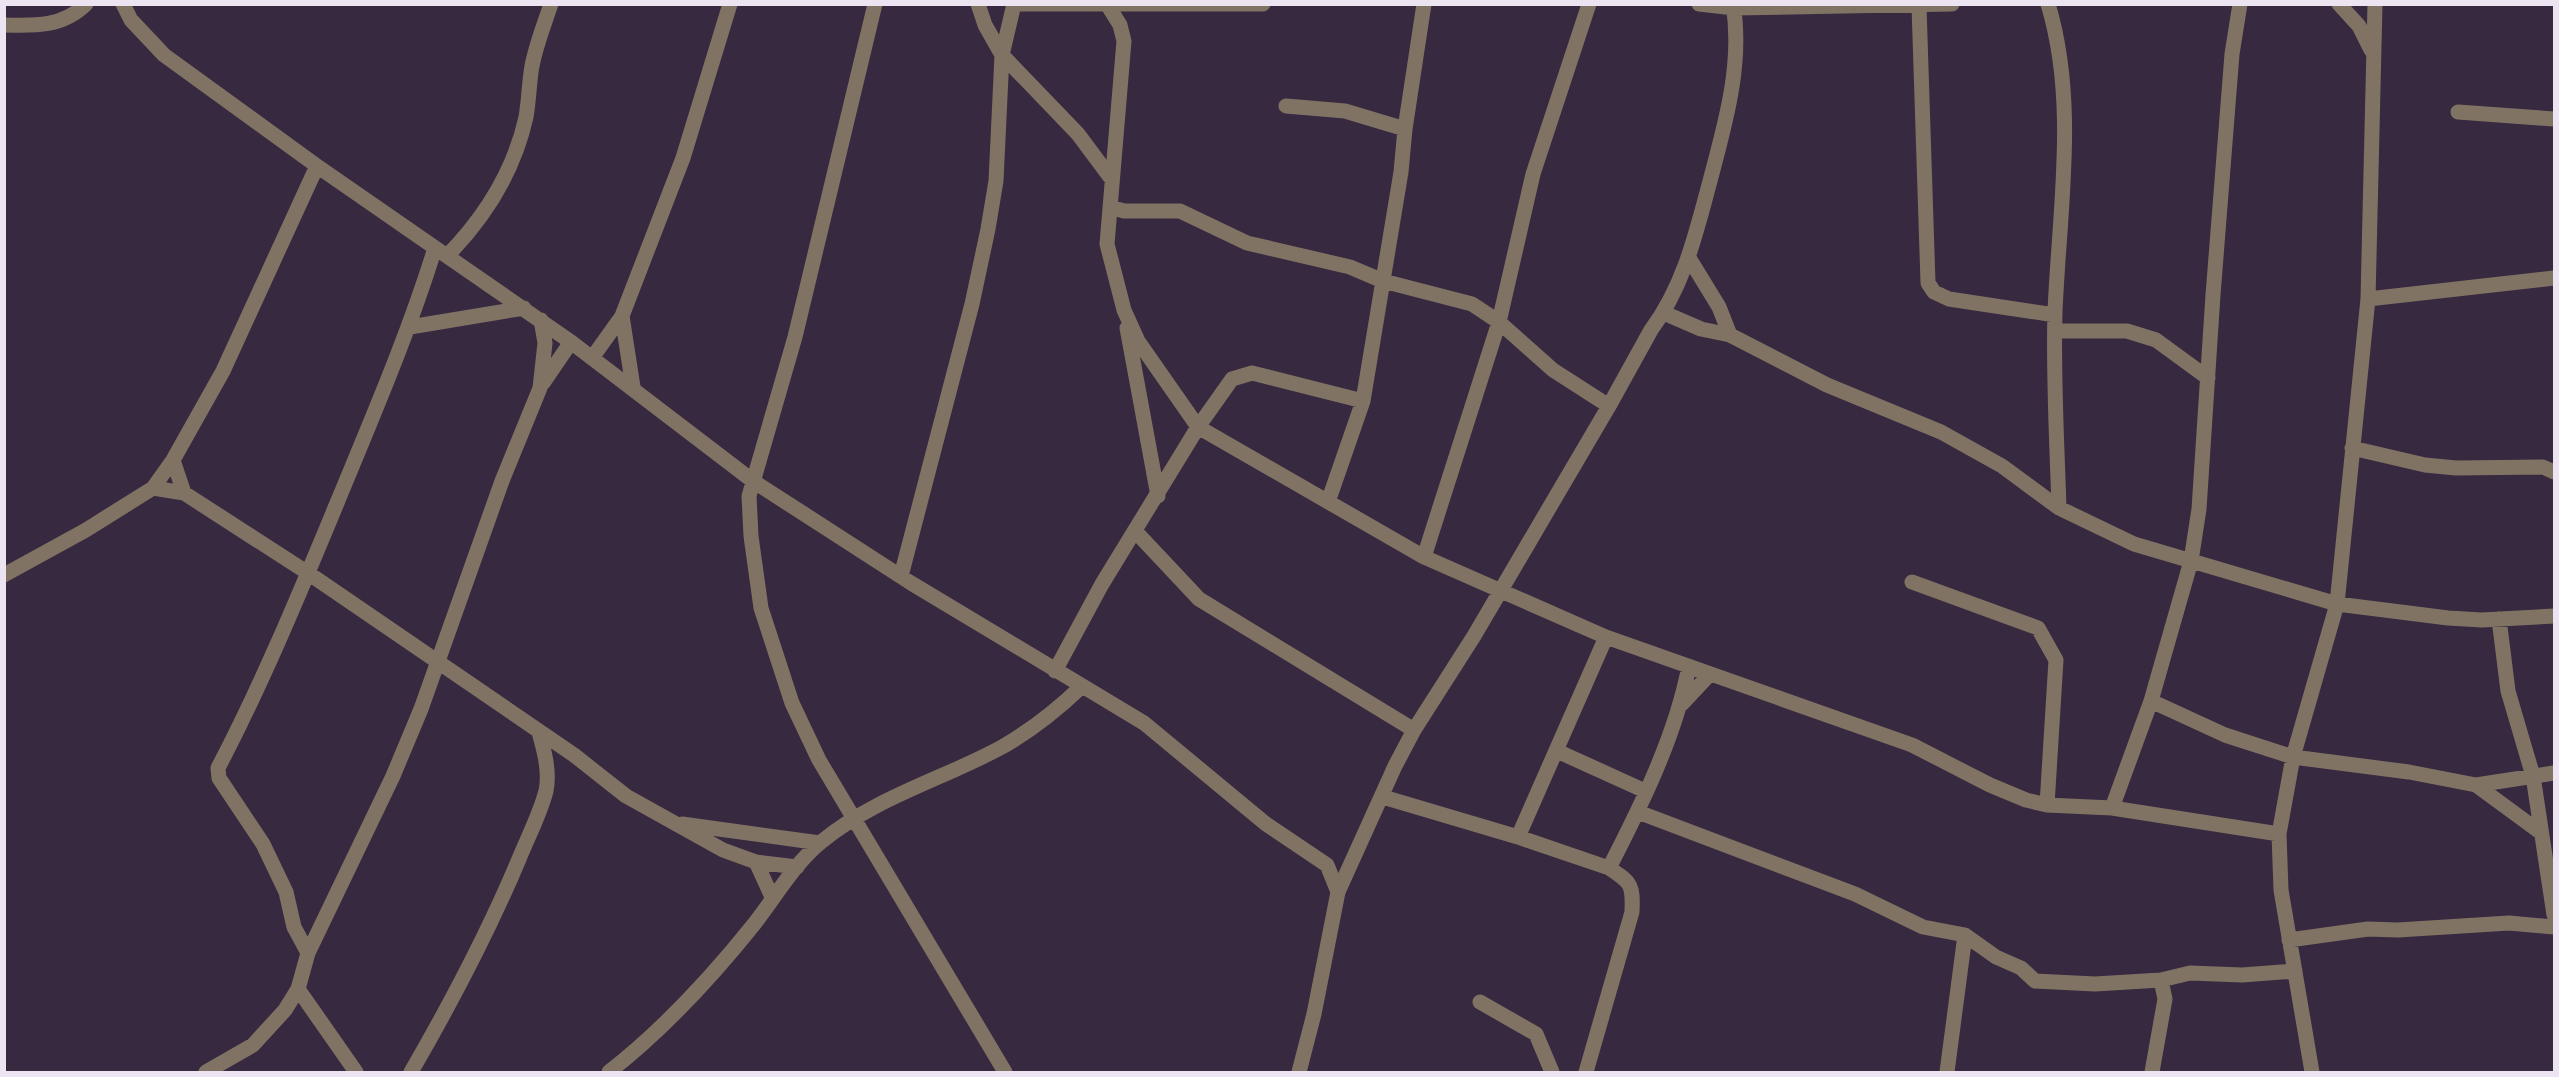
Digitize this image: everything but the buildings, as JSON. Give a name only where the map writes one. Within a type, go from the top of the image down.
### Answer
[{"type":"street","points":[[4,25],[51,24],[76,14],[86,4]]},
{"type":"street","points":[[123,4],[131,20],[164,55],[317,166],[572,342],[753,481],[901,576],[1081,687],[1144,723],[1266,824],[1327,865],[1338,892]]},
{"type":"street","points":[[308,952],[294,927],[286,892],[263,844],[219,778],[218,768],[250,706],[308,573],[441,252],[475,227],[499,191],[513,161],[526,118],[538,43],[551,4]]},
{"type":"street","points":[[592,358],[622,316],[683,158],[730,4]]},
{"type":"street","points":[[875,4],[795,337],[753,481],[749,512],[761,608],[792,703],[819,760],[1005,1072]]},
{"type":"street","points":[[978,4],[985,25],[1002,55],[1078,134],[1110,177]]},
{"type":"street","points":[[901,576],[972,304],[987,229],[996,181],[1002,55],[1014,4]]},
{"type":"street","points":[[1022,4],[1263,4]]},
{"type":"street","points":[[1328,502],[1364,401],[1424,4]]},
{"type":"street","points":[[1424,556],[1498,322],[1533,174],[1589,4]]},
{"type":"street","points":[[1699,4],[1733,6],[1952,4]]},
{"type":"street","points":[[2048,4],[2055,30],[2060,67],[2064,146],[2055,315],[2059,508]]},
{"type":"street","points":[[2112,808],[2151,701],[2191,561],[2199,509],[2232,54],[2240,4]]},
{"type":"street","points":[[2339,4],[2359,26],[2373,56]]},
{"type":"street","points":[[2312,1072],[2278,864],[2278,834],[2293,757],[2337,604],[2368,299],[2375,92],[2373,56],[2375,4]]},
{"type":"street","points":[[1107,5],[1120,25],[1124,40],[1119,108],[1110,177],[1107,244],[1124,310],[1158,496]]},
{"type":"street","points":[[1299,1072],[1314,1014],[1338,892],[1354,853],[1414,730],[1609,406],[1651,330],[1664,313],[1689,258],[1727,114],[1736,58],[1733,6]]},
{"type":"street","points":[[1919,6],[1928,283],[1934,292],[1949,299],[2055,315]]},
{"type":"street","points":[[1286,106],[1345,111],[1405,129]]},
{"type":"street","points":[[2458,112],[2554,119]]},
{"type":"street","points":[[4,575],[86,530],[153,489],[173,460],[223,371],[317,166]]},
{"type":"street","points":[[1110,207],[1124,211],[1180,211],[1247,243],[1350,267],[1383,280],[1472,304],[1498,322],[1553,370],[1609,406]]},
{"type":"street","points":[[1689,258],[1719,307],[1731,335]]},
{"type":"street","points":[[2368,299],[2554,278]]},
{"type":"street","points":[[410,327],[524,308]]},
{"type":"street","points":[[1124,310],[1153,365],[1184,404],[1198,428],[1424,556],[1606,637],[1912,745],[1990,785],[2026,800],[2048,805],[2112,808],[2278,834]]},
{"type":"street","points":[[1664,313],[1701,329],[1731,335],[1827,385],[1907,416],[1977,451],[2059,508],[2134,544],[2337,604],[2448,618],[2499,619],[2554,616]]},
{"type":"street","points":[[622,316],[633,387]]},
{"type":"street","points":[[540,388],[545,344],[541,320]]},
{"type":"street","points":[[2055,331],[2127,331],[2156,340],[2208,378]]},
{"type":"street","points":[[206,1072],[253,1045],[285,1010],[298,989],[308,952],[393,776],[437,663],[502,481],[540,388],[572,342]]},
{"type":"street","points":[[1055,671],[1102,584],[1198,428],[1232,379],[1252,373],[1364,401]]},
{"type":"street","points":[[2352,448],[2425,465],[2456,468],[2543,467],[2554,472]]},
{"type":"street","points":[[173,460],[184,493]]},
{"type":"street","points":[[153,489],[184,493],[308,573],[539,732],[626,796],[723,850],[756,862],[797,867]]},
{"type":"street","points":[[1136,532],[1199,599],[1414,730]]},
{"type":"street","points":[[1912,582],[2038,628],[2056,660],[2048,805]]},
{"type":"street","points":[[2499,619],[2508,691],[2533,776],[2554,915]]},
{"type":"street","points":[[1518,837],[1606,637]]},
{"type":"street","points":[[1609,868],[1638,812],[1682,704],[1689,666]]},
{"type":"street","points":[[1682,704],[1710,674]]},
{"type":"street","points":[[609,1072],[640,1048],[683,1006],[757,920],[772,897],[797,867],[820,843],[853,818],[888,798],[1001,748],[1051,713],[1081,687]]},
{"type":"street","points":[[2151,701],[2225,735],[2293,757],[2409,772],[2476,785],[2554,773]]},
{"type":"street","points":[[411,1072],[460,986],[532,828],[546,790],[547,768],[539,732]]},
{"type":"street","points":[[1557,751],[1645,791]]},
{"type":"street","points":[[2476,785],[2540,832]]},
{"type":"street","points":[[1383,797],[1518,837],[1609,868],[1628,880],[1632,889],[1632,912],[1586,1072]]},
{"type":"street","points":[[1638,812],[1855,894],[1923,927],[1965,934],[1996,957],[2021,968],[2035,981],[2095,984],[2161,980],[2190,973],[2242,975],[2295,971]]},
{"type":"street","points":[[673,823],[820,843]]},
{"type":"street","points":[[1327,865],[1354,853]]},
{"type":"street","points":[[756,862],[772,897]]},
{"type":"street","points":[[2289,940],[2367,929],[2509,923],[2554,927]]},
{"type":"street","points":[[1947,1072],[1965,934]]},
{"type":"street","points":[[2152,1072],[2165,999],[2161,980]]},
{"type":"street","points":[[298,989],[356,1072]]},
{"type":"street","points":[[1480,1002],[1536,1034],[1552,1072]]}]
